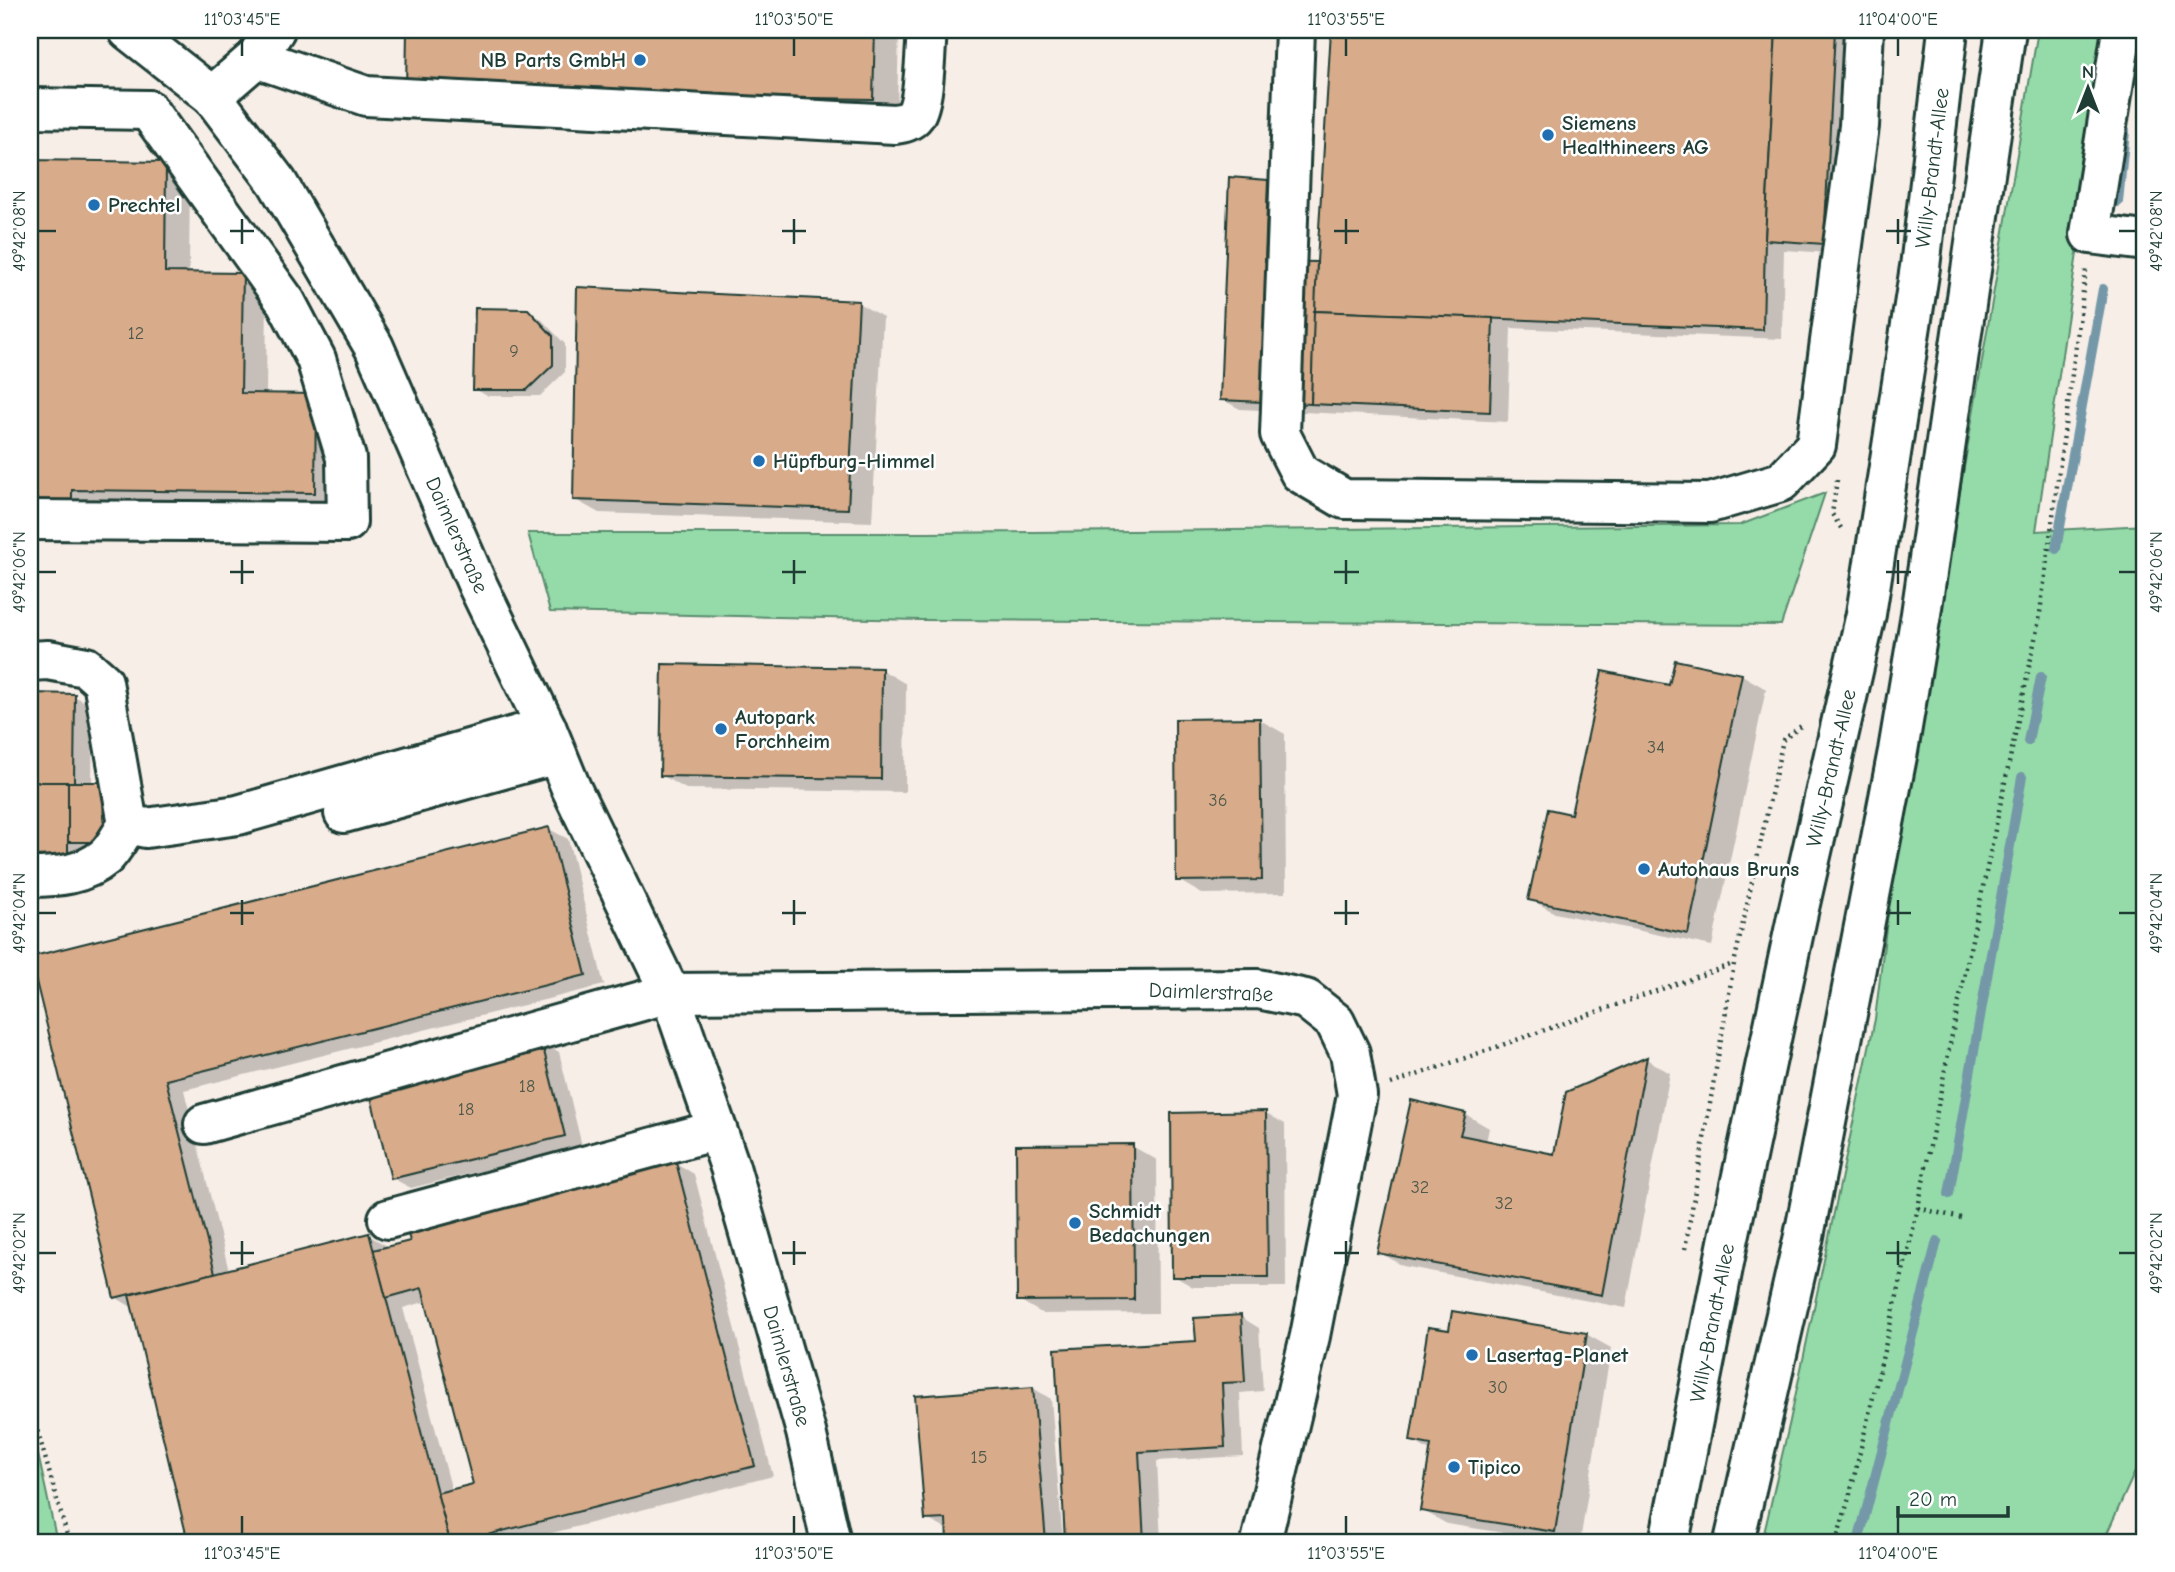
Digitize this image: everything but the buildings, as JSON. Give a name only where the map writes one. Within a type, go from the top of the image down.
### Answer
[{"type":"main road","name":"Daimlerstraße","points":[[128,30],[212,96],[277,182],[374,347],[478,586],[670,993],[730,1167],[806,1432],[831,1542]]},
{"type":"main road","points":[[212,96],[265,44],[366,96],[895,124],[914,117],[920,103],[927,30]]},
{"type":"main road","points":[[1295,30],[1280,434],[1300,473],[1344,499],[1710,503],[1781,482],[1816,445],[1859,126],[1864,30]]},
{"type":"main road","name":"Willy-Brandt-Allee","points":[[1669,1542],[1794,930],[1866,614],[1920,267],[1948,30]]},
{"type":"main road","points":[[1734,1542],[1804,1236],[1898,751],[1921,614],[2006,30]]},
{"type":"main road","points":[[2122,30],[2090,234],[2145,241]]},
{"type":"main road","points":[[148,110],[180,70]]},
{"type":"main road","points":[[30,108],[148,110]]},
{"type":"main road","points":[[30,520],[347,522],[346,458],[316,359],[286,302],[148,110]]},
{"type":"main road","points":[[286,302],[332,276]]},
{"type":"main road","points":[[30,661],[48,660],[86,667],[103,682],[128,824],[107,856],[81,872],[58,877],[30,877]]},
{"type":"main road","points":[[344,813],[551,740]]},
{"type":"main road","points":[[128,824],[146,828],[238,815],[551,740]]},
{"type":"main road","name":"Daimlerstraße","points":[[670,993],[1258,989],[1306,999],[1335,1022],[1350,1053],[1357,1095],[1307,1349],[1261,1542]]},
{"type":"main road","points":[[204,1124],[670,993]]},
{"type":"main road","points":[[388,1219],[717,1130]]},
{"type":"path","points":[[1836,1542],[1849,1498],[1918,1208],[1950,1041],[2039,620],[2090,234]]},
{"type":"path","points":[[1838,473],[1832,514],[1846,536]]},
{"type":"path","points":[[1685,1257],[1685,1244],[1734,964],[1783,740],[1803,724]]},
{"type":"path","points":[[1357,1095],[1734,964]]},
{"type":"path","points":[[1918,1208],[1961,1218]]},
{"type":"path","points":[[30,1404],[69,1542]]},
{"type":"green space","points":[[2038,30],[2110,30],[2036,531],[2145,525],[2145,1450],[2103,1542],[1762,1542],[1875,1019],[1893,870]]},
{"type":"green space","points":[[1825,493],[1781,625],[921,620],[550,612],[528,533],[926,533],[1740,525]]},
{"type":"green space","points":[[30,1417],[57,1542],[30,1542]]},
{"type":"waterway","points":[[2118,202],[2125,131]]},
{"type":"waterway","points":[[2056,549],[2103,289]]},
{"type":"waterway","points":[[2028,741],[2041,677]]},
{"type":"waterway","points":[[1949,1194],[2022,777]]},
{"type":"waterway","points":[[1858,1542],[1937,1241]]},
{"type":"place","name":"NB Parts GmbH","points":[[640,60]]},
{"type":"place","name":"Siemens Healthineers AG","points":[[1548,135]]},
{"type":"place","name":"Prechtel","points":[[94,205]]},
{"type":"place","name":"Hüpfburg-Himmel","points":[[759,461]]},
{"type":"place","name":"Autopark Forchheim","points":[[721,729]]},
{"type":"place","name":"Autohaus Bruns","points":[[1644,869]]},
{"type":"place","name":"Schmidt Bedachungen","points":[[1075,1223]]},
{"type":"place","name":"Lasertag-Planet","points":[[1472,1355]]},
{"type":"place","name":"Tipico","points":[[1454,1467]]}]
